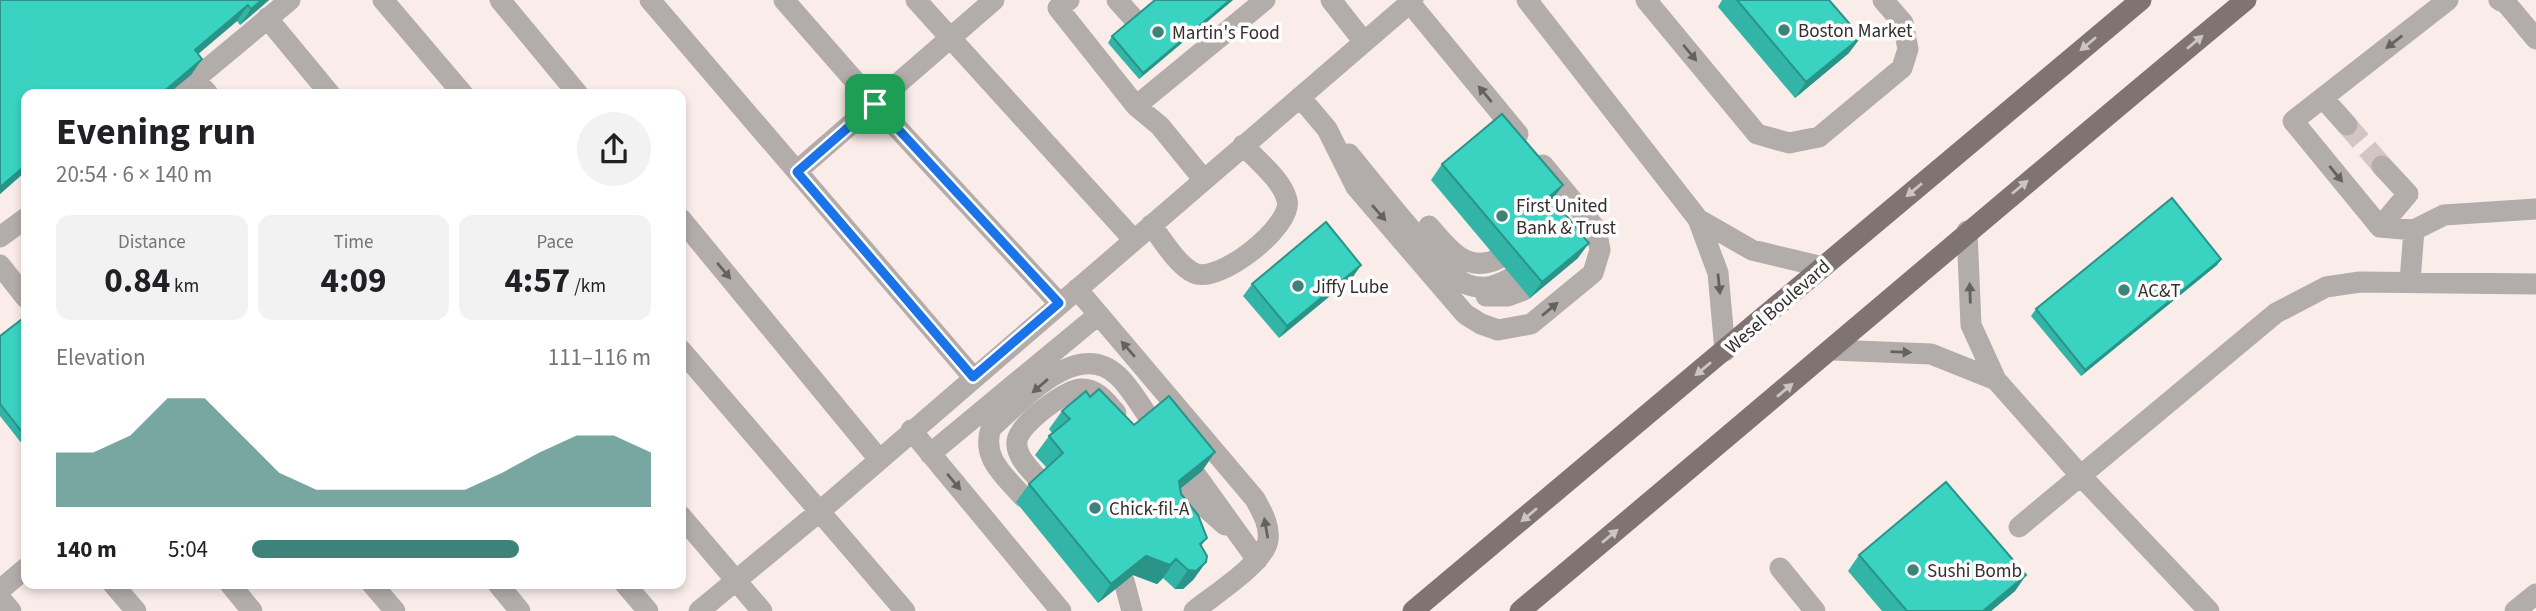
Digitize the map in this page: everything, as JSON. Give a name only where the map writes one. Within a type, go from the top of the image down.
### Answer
[{"type":"main road","name":"Wesel Boulevard","points":[[1413,611],[2141,0]]},
{"type":"main road","points":[[1520,611],[1833,350],[1967,231],[2246,0]]},
{"type":"lane","points":[[182,89],[290,0]]},
{"type":"lane","points":[[383,0],[459,89]]},
{"type":"lane","points":[[500,0],[574,89]]},
{"type":"lane","points":[[650,0],[973,377]]},
{"type":"lane","points":[[784,0],[875,104],[1059,303]]},
{"type":"lane","points":[[916,0],[1133,239]]},
{"type":"lane","points":[[797,172],[994,0]]},
{"type":"lane","points":[[1117,0],[1135,20]]},
{"type":"lane","points":[[1331,0],[1364,42]]},
{"type":"lane","points":[[1527,0],[1698,219],[1718,273],[1725,351]]},
{"type":"lane","points":[[1646,0],[1757,134],[1789,142],[1819,137],[1902,68],[1908,48],[1903,23],[1883,0]]},
{"type":"lane","points":[[2448,0],[2293,121],[2380,227],[2414,230],[2444,215],[2536,209]]},
{"type":"lane","points":[[2499,0],[2506,3],[2536,39]]},
{"type":"lane","points":[[1136,106],[1173,63],[1215,28],[1262,1]]},
{"type":"lane","points":[[699,611],[819,512],[878,458],[1412,1],[1572,199],[1582,230],[1600,250],[1593,273],[1531,324],[1498,330],[1481,324],[1465,314],[1356,187],[1327,129]]},
{"type":"lane","points":[[1060,3],[1136,106],[1160,126],[1204,180]]},
{"type":"lane","points":[[267,18],[327,89]]},
{"type":"lane","points":[[194,78],[204,89]]},
{"type":"lane","points":[[1300,97],[1455,277],[1482,287],[1518,283]]},
{"type":"lane","points":[[2323,98],[2347,125]]},
{"type":"lane","points":[[1327,129],[1381,169],[1454,254],[1474,264],[1497,259]]},
{"type":"lane","points":[[1151,225],[1195,274],[1216,274],[1244,257],[1288,214],[1287,200],[1273,177],[1243,145]]},
{"type":"lane","points":[[2380,227],[2408,194],[2382,166]]},
{"type":"lane","points":[[1555,213],[1572,199]]},
{"type":"lane","points":[[1698,219],[1752,250],[1823,267]]},
{"type":"lane","points":[[0,237],[21,222]]},
{"type":"lane","points":[[686,225],[878,458]]},
{"type":"lane","points":[[2410,281],[2414,230]]},
{"type":"lane","points":[[1967,231],[1970,325],[1996,380],[2080,475],[2209,611]]},
{"type":"lane","points":[[0,265],[21,292]]},
{"type":"lane","points":[[2019,527],[2297,300],[2326,287],[2360,282],[2536,284]]},
{"type":"lane","points":[[1077,289],[1255,499],[1266,520],[1268,541],[1257,560],[1194,611]]},
{"type":"lane","points":[[930,454],[1098,314]]},
{"type":"lane","points":[[1833,350],[1931,354],[1996,380]]},
{"type":"lane","points":[[686,356],[905,611]]},
{"type":"lane","points":[[1023,497],[991,460],[987,442],[991,428],[1059,369],[1077,364],[1100,366],[1117,374],[1142,426],[1097,393],[1083,388],[1067,391],[1024,427],[1017,440],[1019,455],[1041,482]]},
{"type":"lane","points":[[911,430],[1061,611]]},
{"type":"lane","points":[[1189,481],[1207,512],[1235,533],[1257,560]]},
{"type":"lane","points":[[686,522],[761,611]]},
{"type":"lane","points":[[1780,568],[1815,611]]},
{"type":"lane","points":[[0,590],[21,572]]},
{"type":"lane","points":[[1124,581],[1131,611]]},
{"type":"lane","points":[[117,589],[136,611]]},
{"type":"lane","points":[[234,589],[253,611]]},
{"type":"lane","points":[[376,589],[395,611]]},
{"type":"lane","points":[[502,589],[520,611]]},
{"type":"lane","points":[[629,589],[648,611]]},
{"type":"lane","points":[[2515,611],[2536,594]]},
{"type":"lane","points":[[1106,596],[1131,611]]},
{"type":"lane","points":[[0,598],[11,611]]},
{"type":"building","points":[[0,0],[262,0],[251,9],[248,5],[195,50],[202,59],[167,89],[21,89],[21,169],[0,187]]},
{"type":"building","name":"Martin's Food","points":[[1155,0],[1230,0],[1143,73],[1112,36]]},
{"type":"building","name":"Boston Market","points":[[1737,0],[1829,0],[1861,37],[1806,82]]},
{"type":"building","name":"First United Bank & Trust","points":[[1502,114],[1563,185],[1550,196],[1589,243],[1542,282],[1442,164]]},
{"type":"building","name":"AC&T","points":[[2172,198],[2221,259],[2085,370],[2036,309]]},
{"type":"building","name":"Jiffy Lube","points":[[1326,222],[1361,265],[1287,326],[1252,284]]},
{"type":"building","points":[[21,320],[21,431],[0,404],[0,336]]},
{"type":"building","name":"Chick-fil-A","points":[[1099,389],[1134,425],[1169,396],[1215,452],[1179,481],[1181,494],[1198,515],[1207,538],[1200,544],[1207,556],[1206,562],[1196,571],[1188,570],[1176,559],[1170,565],[1146,556],[1111,584],[1029,484],[1063,453],[1049,436],[1070,419],[1062,411],[1086,391],[1090,397]]},
{"type":"building","points":[[1946,482],[2026,575],[1983,611],[1907,611],[1859,555]]},
{"type":"tunnel","points":[[2347,125],[2382,166]]},
{"type":"place","name":"Boston Market","points":[[1784,30]]},
{"type":"place","name":"Martin's Food","points":[[1158,32]]},
{"type":"place","name":"First United Bank & Trust","points":[[1502,216]]},
{"type":"place","name":"Jiffy Lube","points":[[1298,286]]},
{"type":"place","name":"AC&T","points":[[2124,290]]},
{"type":"place","name":"Chick-fil-A","points":[[1095,508]]},
{"type":"place","name":"Sushi Bomb","points":[[1913,570]]},
{"type":"route","points":[[875,104],[1059,303],[973,377],[797,172],[875,104]]}]
